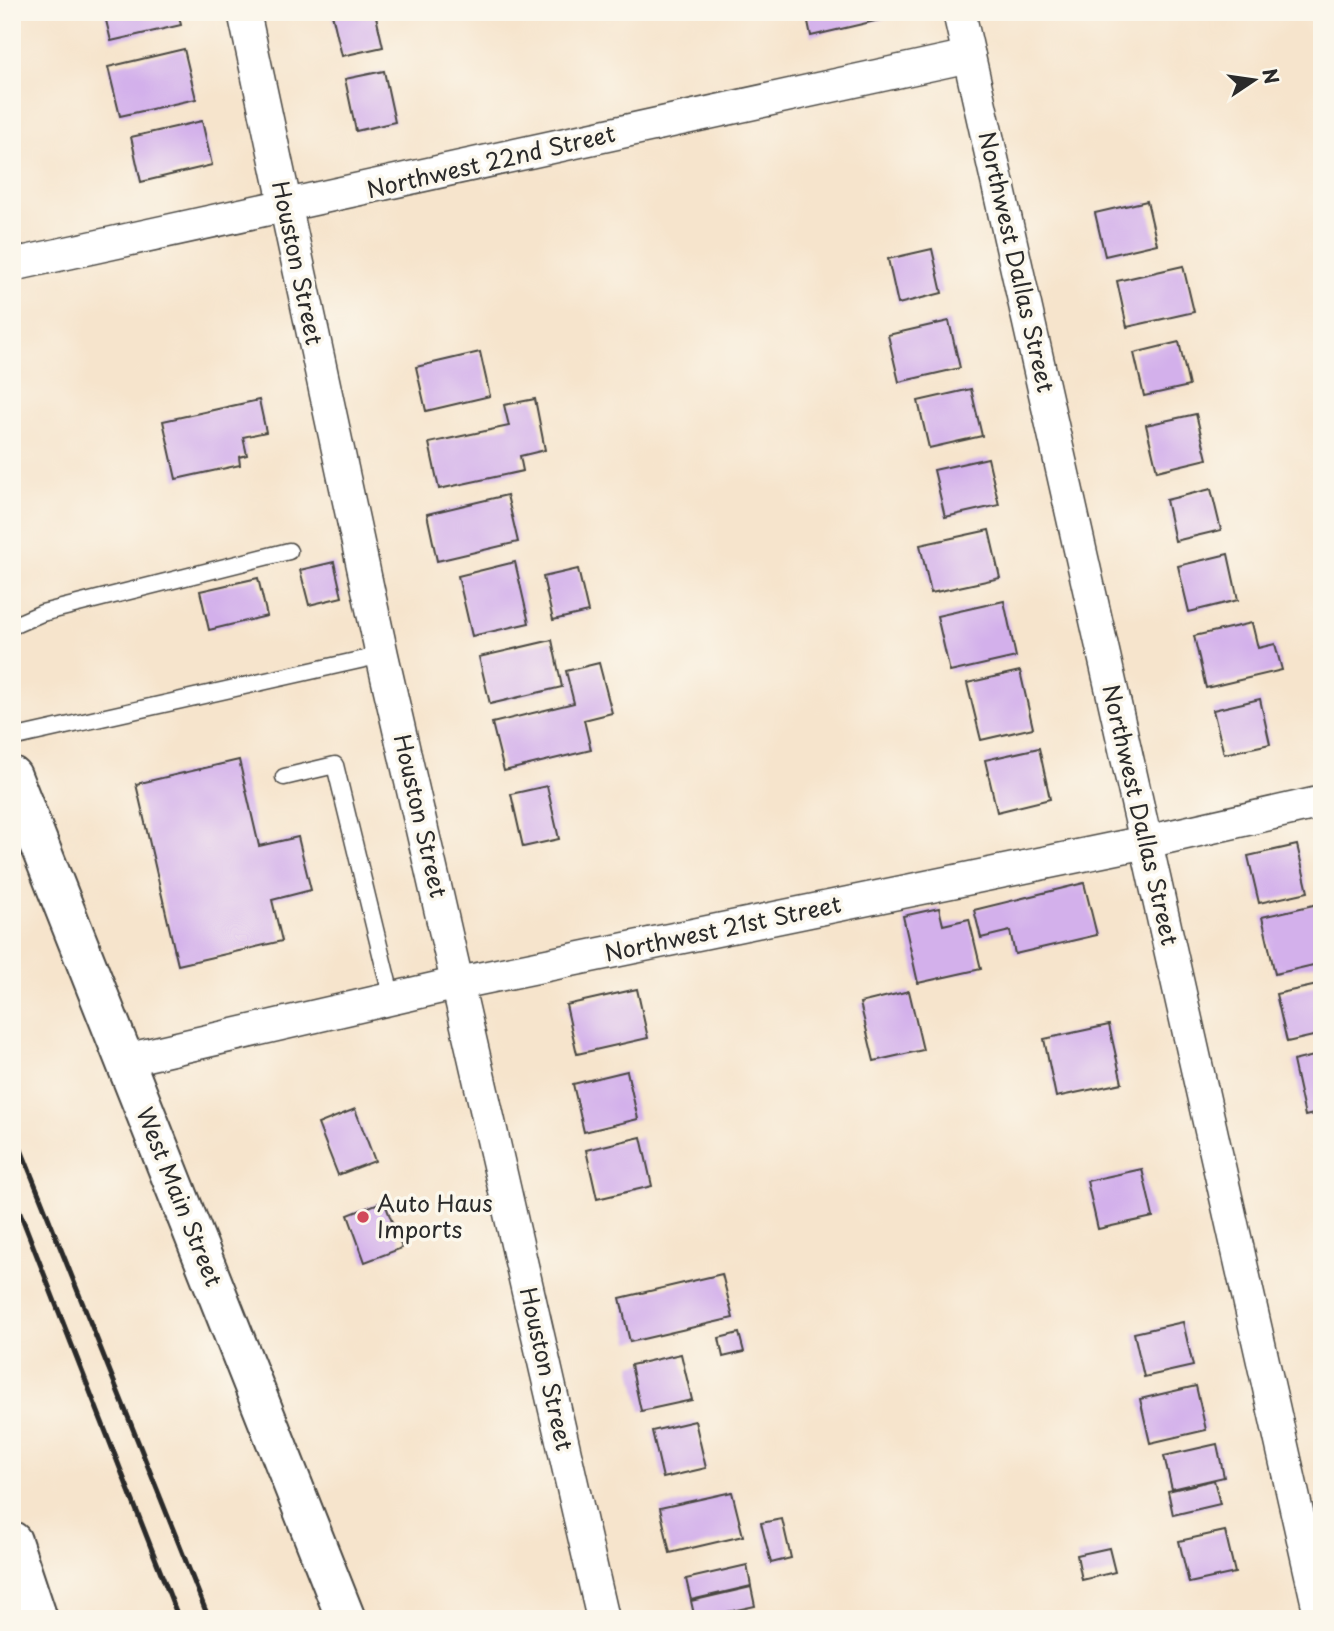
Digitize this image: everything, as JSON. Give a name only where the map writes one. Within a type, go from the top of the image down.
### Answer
[{"type":"main road","name":"West Main Street","points":[[12,776],[346,1619]]},
{"type":"main road","points":[[12,1541],[38,1619]]},
{"type":"street","name":"Houston Street","points":[[244,12],[382,655],[603,1619]]},
{"type":"street","name":"Northwest Dallas Street","points":[[960,12],[1146,842],[1314,1616]]},
{"type":"street","name":"Northwest 22nd Street","points":[[12,265],[285,208],[969,56]]},
{"type":"street","name":"Northwest 21st Street","points":[[125,1060],[459,983],[1146,842],[1322,802]]},
{"type":"lane","points":[[12,626],[42,612],[289,551]]},
{"type":"lane","points":[[12,738],[382,655]]},
{"type":"lane","points":[[284,777],[335,765],[393,999]]},
{"type":"building","points":[[104,12],[178,12],[181,25],[111,41]]},
{"type":"building","points":[[375,12],[383,47],[342,56],[332,14]]},
{"type":"building","points":[[806,12],[886,12],[888,18],[811,36]]},
{"type":"building","points":[[184,49],[196,99],[120,116],[108,67]]},
{"type":"building","points":[[384,71],[395,122],[356,131],[345,79]]},
{"type":"building","points":[[202,121],[212,165],[141,182],[131,137]]},
{"type":"building","points":[[1147,201],[1157,244],[1105,256],[1095,213]]},
{"type":"building","points":[[932,249],[942,293],[898,304],[888,259]]},
{"type":"building","points":[[1183,266],[1194,312],[1127,327],[1117,281]]},
{"type":"building","points":[[949,321],[960,368],[899,382],[888,335]]},
{"type":"building","points":[[1179,342],[1189,386],[1144,396],[1134,353]]},
{"type":"building","points":[[480,352],[490,396],[426,411],[416,367]]},
{"type":"building","points":[[971,389],[982,436],[929,448],[918,401]]},
{"type":"building","points":[[535,399],[545,450],[520,456],[523,471],[439,489],[429,443],[509,426],[504,405]]},
{"type":"building","points":[[259,400],[266,432],[243,437],[247,455],[239,457],[240,465],[176,479],[163,421]]},
{"type":"building","points":[[1196,414],[1207,459],[1157,471],[1146,425]]},
{"type":"building","points":[[988,458],[999,505],[945,517],[934,470]]},
{"type":"building","points":[[1211,489],[1221,530],[1175,541],[1166,500]]},
{"type":"building","points":[[507,495],[518,542],[437,561],[427,514]]},
{"type":"building","points":[[989,530],[1000,578],[931,593],[920,545]]},
{"type":"building","points":[[1228,554],[1238,600],[1189,612],[1178,566]]},
{"type":"building","points":[[334,562],[342,597],[309,605],[300,570]]},
{"type":"building","points":[[515,562],[529,623],[472,636],[458,576]]},
{"type":"building","points":[[578,569],[588,612],[553,620],[543,577]]},
{"type":"building","points":[[258,578],[267,616],[209,630],[200,591]]},
{"type":"building","points":[[1004,601],[1016,657],[950,672],[937,616]]},
{"type":"building","points":[[1252,623],[1258,648],[1275,644],[1282,670],[1206,688],[1194,636]]},
{"type":"building","points":[[552,640],[562,687],[490,704],[479,657]]},
{"type":"building","points":[[599,663],[612,713],[584,720],[591,750],[504,771],[492,723],[574,703],[566,671]]},
{"type":"building","points":[[1020,671],[1033,728],[981,740],[967,683]]},
{"type":"building","points":[[1260,699],[1270,744],[1224,754],[1213,710]]},
{"type":"building","points":[[1039,748],[1050,799],[997,812],[985,760]]},
{"type":"building","points":[[239,760],[259,846],[298,837],[311,890],[272,900],[282,941],[178,965],[136,784]]},
{"type":"building","points":[[547,786],[559,839],[523,847],[511,794]]},
{"type":"building","points":[[1297,845],[1308,892],[1259,903],[1248,856]]},
{"type":"building","points":[[1084,883],[1097,935],[1015,954],[1010,931],[981,938],[974,910]]},
{"type":"building","points":[[1322,903],[1322,963],[1275,974],[1262,917]]},
{"type":"building","points":[[939,908],[943,925],[969,919],[981,969],[918,983],[903,916]]},
{"type":"building","points":[[1322,984],[1322,1034],[1287,1042],[1276,994]]},
{"type":"building","points":[[637,989],[648,1038],[577,1054],[566,1005]]},
{"type":"building","points":[[909,991],[923,1050],[874,1061],[860,1003]]},
{"type":"building","points":[[1109,1025],[1122,1083],[1056,1097],[1044,1039]]},
{"type":"building","points":[[1322,1054],[1322,1112],[1305,1116],[1293,1061]]},
{"type":"building","points":[[627,1071],[638,1119],[584,1132],[573,1084]]},
{"type":"building","points":[[355,1109],[375,1161],[338,1175],[318,1124]]},
{"type":"building","points":[[1322,1126],[1322,1153],[1321,1153],[1315,1127]]},
{"type":"building","points":[[641,1137],[652,1186],[597,1199],[586,1150]]},
{"type":"building","points":[[1142,1169],[1153,1217],[1098,1229],[1087,1181]]},
{"type":"building","points":[[384,1201],[402,1248],[365,1262],[348,1215]]},
{"type":"building","points":[[722,1274],[733,1318],[630,1342],[620,1298]]},
{"type":"building","points":[[1183,1322],[1193,1366],[1144,1377],[1134,1333]]},
{"type":"building","points":[[739,1333],[744,1352],[723,1357],[719,1338]]},
{"type":"building","points":[[681,1354],[692,1400],[641,1411],[631,1365]]},
{"type":"building","points":[[1196,1386],[1206,1430],[1150,1443],[1140,1399]]},
{"type":"building","points":[[695,1421],[706,1468],[663,1478],[652,1431]]},
{"type":"building","points":[[1217,1444],[1224,1477],[1172,1489],[1164,1456]]},
{"type":"building","points":[[1214,1480],[1220,1504],[1173,1515],[1168,1491]]},
{"type":"building","points":[[732,1492],[743,1536],[670,1553],[660,1508]]},
{"type":"building","points":[[782,1519],[791,1558],[771,1563],[761,1523]]},
{"type":"building","points":[[1225,1531],[1235,1573],[1189,1583],[1179,1541]]},
{"type":"building","points":[[1109,1548],[1115,1572],[1082,1580],[1077,1555]]},
{"type":"building","points":[[747,1565],[751,1586],[691,1600],[686,1579]]},
{"type":"building","points":[[751,1587],[755,1606],[695,1619],[691,1601]]},
{"type":"railway","points":[[12,1127],[209,1619]]},
{"type":"railway","points":[[12,1192],[179,1619]]},
{"type":"place","name":"Auto Haus Imports","points":[[363,1217]]}]
